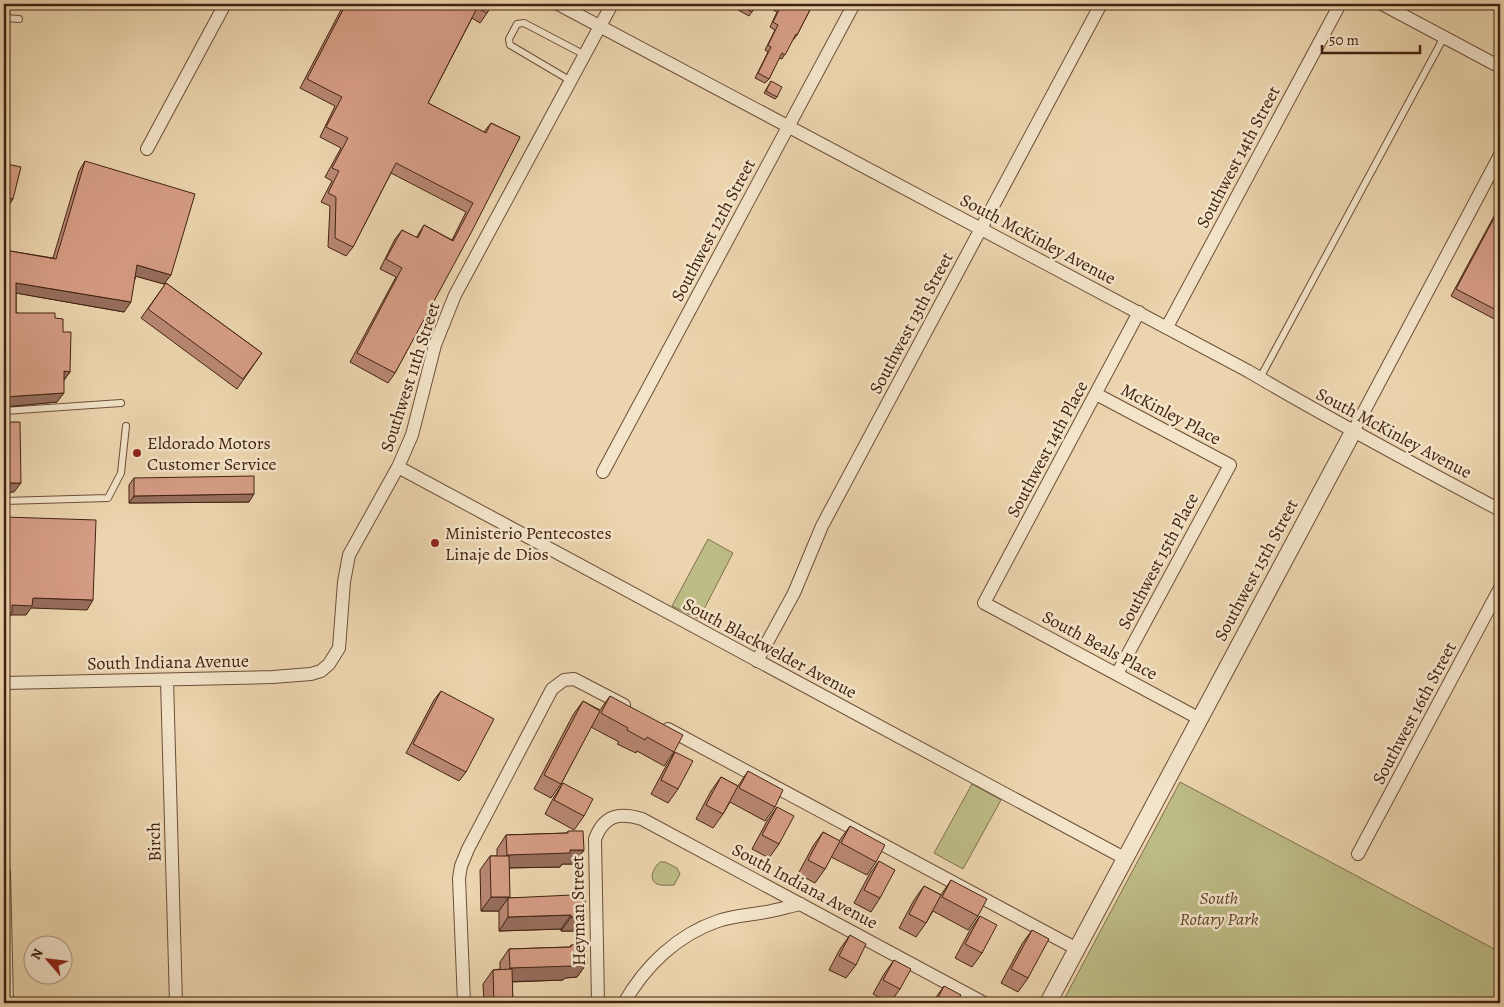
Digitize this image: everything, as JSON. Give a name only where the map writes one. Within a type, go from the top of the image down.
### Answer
[{"type":"street","points":[[146,149],[225,4]]},
{"type":"street","name":"South McKinley Avenue","points":[[558,4],[1139,312],[1260,378],[1352,432],[1500,510]]},
{"type":"street","name":"Southwest 11th Street","points":[[329,664],[339,648],[344,582],[349,555],[398,467],[412,435],[435,345],[452,304],[612,4]]},
{"type":"street","name":"Southwest 12th Street","points":[[603,472],[854,4]]},
{"type":"street","name":"Southwest 13th Street","points":[[758,661],[794,593],[822,526],[1101,4]]},
{"type":"street","name":"Southwest 14th Street","points":[[1167,328],[1340,4]]},
{"type":"street","points":[[1382,4],[1500,67]]},
{"type":"street","name":"Southwest 15th Street","points":[[1048,1003],[1500,155]]},
{"type":"street","name":"Southwest 14th Place","points":[[984,603],[1139,312]]},
{"type":"street","name":"McKinley Place","points":[[1096,394],[1230,465]]},
{"type":"street","name":"Southwest 15th Place","points":[[1117,674],[1230,465]]},
{"type":"street","name":"South Blackwelder Avenue","points":[[398,467],[1126,859]]},
{"type":"street","name":"Southwest 16th Street","points":[[1358,854],[1500,588]]},
{"type":"street","name":"South Beals Place","points":[[984,603],[1200,719]]},
{"type":"street","name":"South Indiana Avenue","points":[[4,684],[311,674],[321,671],[329,664]]},
{"type":"street","points":[[464,1003],[459,878],[461,866],[468,849],[552,689],[564,680],[574,679],[632,709]]},
{"type":"street","name":"Birch","points":[[167,680],[176,1003]]},
{"type":"street","points":[[658,723],[1077,949]]},
{"type":"street","name":"South Indiana Avenue","points":[[606,821],[622,815],[642,819],[984,1003]]},
{"type":"street","name":"Heyman Street","points":[[598,1003],[594,845],[597,834],[606,821]]},
{"type":"street","points":[[4,872],[7,1003]]},
{"type":"street","points":[[624,1003],[640,977],[650,966],[687,935],[718,921],[742,915],[770,912],[801,904]]},
{"type":"lane","points":[[4,18],[18,19]]},
{"type":"lane","points":[[571,81],[510,45],[509,39],[517,24],[524,22],[585,55]]},
{"type":"lane","points":[[1260,378],[1444,37]]},
{"type":"lane","points":[[4,411],[121,403]]},
{"type":"lane","points":[[4,502],[108,498],[121,473],[126,426]]},
{"type":"green space","points":[[708,539],[733,553],[699,619],[672,606]]},
{"type":"green space","name":"South Rotary Park","points":[[1180,782],[1500,952],[1500,1003],[1062,1003]]},
{"type":"green space","points":[[972,784],[1001,800],[963,869],[934,853]]},
{"type":"green space","points":[[660,862],[665,862],[677,868],[680,874],[674,885],[661,885],[654,882],[652,876]]},
{"type":"building","points":[[346,4],[492,4],[487,13],[477,8],[428,103],[486,133],[491,123],[520,137],[472,231],[395,373],[357,353],[402,268],[386,259],[402,230],[418,238],[424,225],[453,241],[473,203],[396,163],[353,247],[335,238],[336,197],[328,193],[339,171],[332,168],[348,138],[326,127],[342,97],[307,79]]},
{"type":"building","points":[[737,4],[757,4],[752,12]]},
{"type":"building","points":[[774,4],[813,4],[785,55],[782,53],[769,79],[758,73],[771,47],[768,45],[778,25],[773,22],[780,8]]},
{"type":"building","points":[[771,81],[782,87],[777,97],[766,91]]},
{"type":"building","points":[[4,156],[8,157],[7,164],[21,167],[13,199],[4,197]]},
{"type":"building","points":[[85,161],[195,194],[171,275],[137,265],[131,302],[16,283],[16,313],[55,313],[55,318],[63,319],[63,332],[71,332],[70,372],[64,371],[64,393],[4,397],[4,250],[56,259]]},
{"type":"building","points":[[1500,207],[1500,312],[1456,289]]},
{"type":"building","points":[[166,283],[262,353],[243,379],[148,309]]},
{"type":"building","points":[[4,422],[20,422],[21,483],[4,483]]},
{"type":"building","points":[[254,476],[254,494],[134,496],[134,478]]},
{"type":"building","points":[[4,517],[96,520],[93,600],[33,598],[32,606],[12,605],[12,613],[4,612]]},
{"type":"building","points":[[441,691],[494,719],[466,772],[413,744]]},
{"type":"building","points":[[610,696],[683,735],[674,752],[647,737],[645,740],[601,713]]},
{"type":"building","points":[[583,701],[600,711],[561,784],[544,775]]},
{"type":"building","points":[[675,752],[693,761],[678,789],[661,780]]},
{"type":"building","points":[[748,771],[783,790],[775,807],[739,788]]},
{"type":"building","points":[[721,777],[738,786],[723,814],[706,805]]},
{"type":"building","points":[[563,783],[593,799],[584,816],[554,800]]},
{"type":"building","points":[[777,807],[794,816],[779,844],[762,835]]},
{"type":"building","points":[[850,826],[885,845],[876,862],[841,843]]},
{"type":"building","points":[[568,831],[583,831],[584,850],[570,850],[570,853],[507,855],[506,835],[568,833]]},
{"type":"building","points":[[823,832],[840,841],[825,869],[808,860]]},
{"type":"building","points":[[490,856],[509,856],[510,897],[491,897]]},
{"type":"building","points":[[879,861],[895,870],[880,898],[864,890]]},
{"type":"building","points":[[951,880],[987,899],[978,916],[942,897]]},
{"type":"building","points":[[924,886],[941,895],[926,923],[909,914]]},
{"type":"building","points":[[572,895],[572,898],[585,897],[586,917],[571,917],[571,915],[508,917],[508,898]]},
{"type":"building","points":[[980,916],[997,925],[982,953],[965,944]]},
{"type":"building","points":[[1032,930],[1049,939],[1028,978],[1011,969]]},
{"type":"building","points":[[850,935],[866,944],[856,965],[839,956]]},
{"type":"building","points":[[586,944],[587,963],[573,964],[573,966],[510,968],[509,949],[571,947],[571,945]]},
{"type":"building","points":[[894,960],[911,969],[900,989],[883,980]]},
{"type":"building","points":[[512,969],[513,1003],[494,1003],[493,970]]},
{"type":"building","points":[[944,986],[961,995],[956,1003],[935,1003]]},
{"type":"place","name":"Eldorado Motors Customer Service","points":[[137,453]]},
{"type":"place","name":"Ministerio Pentecostes Linaje de Dios","points":[[435,543]]}]
